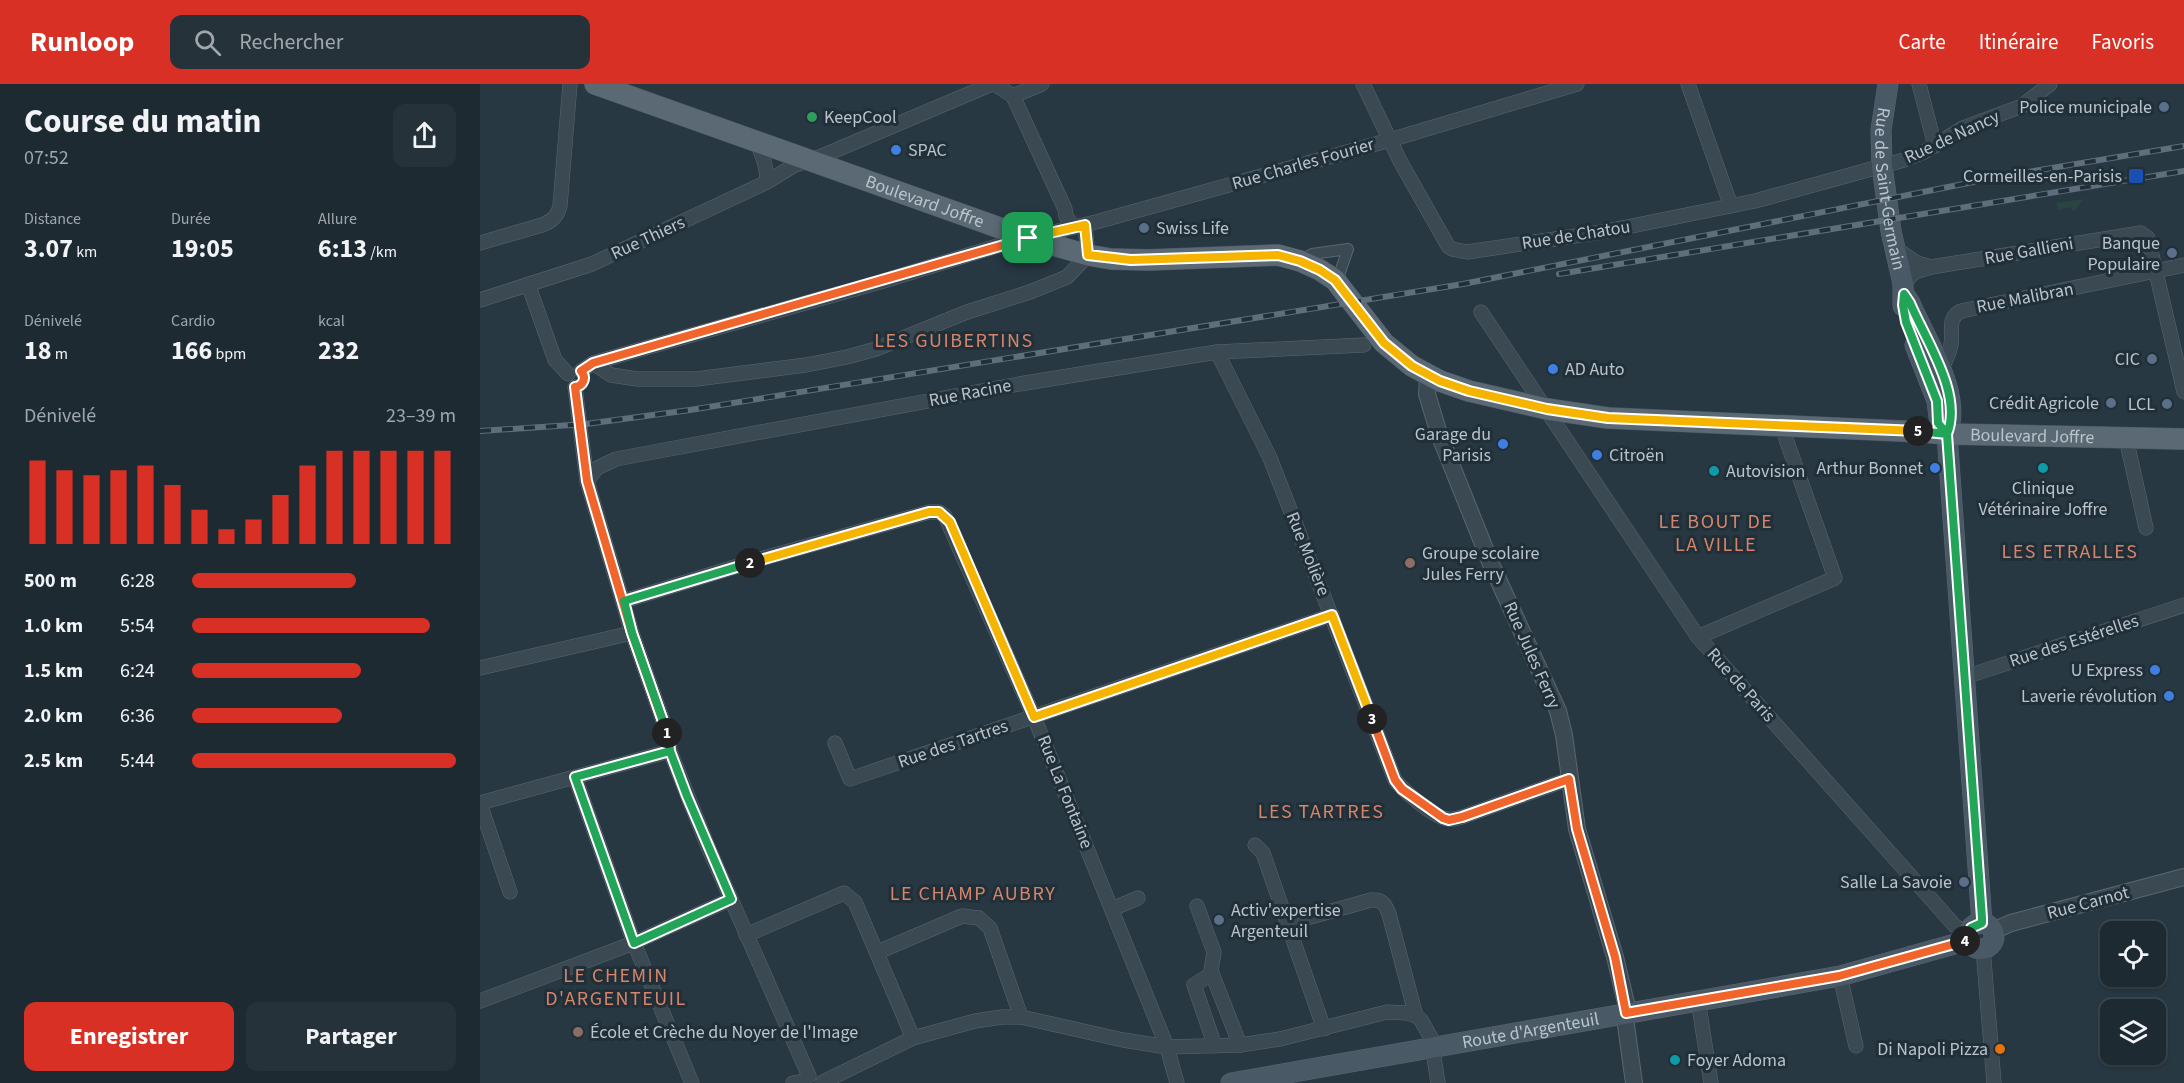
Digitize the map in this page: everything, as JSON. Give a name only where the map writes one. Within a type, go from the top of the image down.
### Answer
[{"type":"main road","name":"Boulevard Joffre","points":[[595,84],[618,88],[808,160],[1028,238],[1088,255],[1140,260],[1278,255],[1300,261],[1335,280],[1374,344],[1428,376],[1469,391],[1547,409],[1608,418],[1947,434],[2184,439]]},
{"type":"main road","name":"Rue de Saint-Germain","points":[[1888,84],[1881,130],[1882,166],[1895,248],[1904,289],[1949,390],[1952,422],[1947,434],[1938,423],[1937,401],[1906,322],[1903,305],[1904,289]]},
{"type":"main road","points":[[1947,434],[1965,677],[1979,935]]},
{"type":"main road","name":"Route d'Argenteuil","points":[[1231,1083],[1839,976],[1979,935]]},
{"type":"street","points":[[480,243],[542,225],[558,213],[570,84]]},
{"type":"street","points":[[593,363],[611,375],[637,379],[696,379],[806,365],[876,349],[967,312],[1068,277],[1088,255],[1079,226],[1066,216],[1065,209],[1013,96],[993,84]]},
{"type":"street","name":"Rue Thiers","points":[[480,300],[592,264],[767,182],[793,166],[993,84]]},
{"type":"street","points":[[1013,96],[1042,84]]},
{"type":"street","name":"Rue de Chatou","points":[[1363,84],[1400,161],[1448,246],[1459,251],[1467,252],[1602,232],[1731,206],[1882,166]]},
{"type":"street","name":"Rue Charles Fourier","points":[[574,372],[593,363],[1028,238],[1390,140],[1577,84]]},
{"type":"street","points":[[1688,84],[1731,206]]},
{"type":"street","points":[[1919,84],[1935,146]]},
{"type":"street","name":"Rue de Nancy","points":[[1882,166],[1916,157],[1963,128],[2022,106],[2050,84]]},
{"type":"street","points":[[756,141],[765,163],[767,182]]},
{"type":"street","name":"Rue Gallieni","points":[[1904,289],[1915,272],[1931,267],[2141,233],[2148,238],[2156,272]]},
{"type":"street","points":[[1895,248],[1917,263],[1931,267]]},
{"type":"street","points":[[1300,261],[1312,254],[1348,249],[1335,280]]},
{"type":"street","name":"Rue Malibran","points":[[1941,372],[1950,350],[1951,321],[1961,310],[2184,265]]},
{"type":"street","points":[[2156,272],[2184,392]]},
{"type":"street","points":[[528,284],[555,360],[574,372],[567,382],[575,387],[587,481],[632,633],[669,738],[670,751],[746,935],[802,1081],[819,1076],[823,1083],[913,1038],[975,1021],[1021,1017],[1123,1040],[1167,1047],[1240,1046],[1324,1029],[1387,1012],[1416,1016]]},
{"type":"street","name":"Rue de Paris","points":[[1481,312],[1698,637],[1955,926],[1979,935]]},
{"type":"street","name":"Rue Racine","points":[[587,481],[597,468],[616,459],[1019,384],[1217,352],[1374,344]]},
{"type":"street","name":"Rue Molière","points":[[1217,352],[1270,458],[1395,780],[1402,789],[1438,815],[1449,820],[1569,779]]},
{"type":"street","name":"Rue Jules Ferry","points":[[1428,376],[1427,394],[1439,434],[1491,564],[1555,702],[1564,735],[1577,829],[1615,957],[1626,1013],[1634,1083]]},
{"type":"street","points":[[2126,438],[2146,528]]},
{"type":"street","points":[[1698,637],[1835,578],[1786,439]]},
{"type":"street","name":"Rue La Fontaine","points":[[624,601],[764,558],[929,512],[939,512],[950,522],[1034,717],[1167,1047],[1177,1083]]},
{"type":"street","name":"Rue des Estérelles","points":[[1965,677],[2184,605]]},
{"type":"street","name":"Rue des Tartres","points":[[835,742],[850,779],[1332,615]]},
{"type":"street","points":[[480,668],[632,633]]},
{"type":"street","points":[[510,892],[480,803],[670,751]]},
{"type":"street","points":[[575,777],[634,943],[692,1083]]},
{"type":"street","points":[[1255,845],[1263,852],[1324,1029]]},
{"type":"street","name":"Rue Carnot","points":[[1979,935],[2011,923],[2184,877]]},
{"type":"street","points":[[746,935],[844,893],[855,902],[913,1038]]},
{"type":"street","points":[[1112,909],[1138,898]]},
{"type":"street","points":[[480,1001],[634,943],[731,899]]},
{"type":"street","points":[[1289,923],[1371,900],[1378,899],[1383,902],[1389,914],[1416,1016],[1427,1029],[1433,1047],[1438,1083]]},
{"type":"street","points":[[1197,906],[1214,952],[1212,971],[1240,1046]]},
{"type":"street","points":[[878,952],[962,916],[979,918],[990,928],[1021,1017]]},
{"type":"street","points":[[1979,935],[1994,1083]]},
{"type":"street","points":[[1839,976],[1856,1046]]},
{"type":"street","points":[[1205,978],[1194,985],[1215,1046]]},
{"type":"street","points":[[1698,1000],[1711,1083]]},
{"type":"green space","points":[[2084,199],[2072,211],[2071,207],[2058,210],[2056,203]]},
{"type":"railway","points":[[480,431],[586,424],[690,410],[1463,284],[1998,177],[2184,146]]},
{"type":"railway","points":[[1559,274],[2184,171]]},
{"type":"place","name":"Police municipale","points":[[2164,107]]},
{"type":"place","name":"KeepCool","points":[[812,117]]},
{"type":"place","name":"SPAC","points":[[896,150]]},
{"type":"place","name":"Cormeilles-en-Parisis","points":[[2136,176]]},
{"type":"place","name":"Swiss Life","points":[[1144,228]]},
{"type":"place","name":"Banque Populaire","points":[[2172,253]]},
{"type":"place","name":"CIC","points":[[2152,359]]},
{"type":"place","name":"AD Auto","points":[[1553,369]]},
{"type":"place","name":"Crédit Agricole","points":[[2111,403]]},
{"type":"place","name":"LCL","points":[[2167,404]]},
{"type":"place","name":"Garage du Parisis","points":[[1503,444]]},
{"type":"place","name":"Citroën","points":[[1597,455]]},
{"type":"place","name":"Arthur Bonnet","points":[[1935,468]]},
{"type":"place","name":"Clinique Vétérinaire Joffre","points":[[2043,468]]},
{"type":"place","name":"Autovision","points":[[1714,471]]},
{"type":"place","name":"Groupe scolaire Jules Ferry","points":[[1410,563]]},
{"type":"place","name":"U Express","points":[[2155,670]]},
{"type":"place","name":"Laverie révolution","points":[[2169,696]]},
{"type":"place","name":"Salle La Savoie","points":[[1964,882]]},
{"type":"place","name":"Activ'expertise Argenteuil","points":[[1219,920]]},
{"type":"place","name":"École et Crèche du Noyer de l'Image","points":[[578,1032]]},
{"type":"place","name":"Di Napoli Pizza","points":[[2000,1049]]},
{"type":"place","name":"Foyer Adoma","points":[[1675,1060]]},
{"type":"district","name":"LES GUIBERTINS","points":[[954,341]]},
{"type":"district","name":"LE BOUT DE LA VILLE","points":[[1716,534]]},
{"type":"district","name":"LES ETRALLES","points":[[2070,552]]},
{"type":"district","name":"LES TARTRES","points":[[1321,812]]},
{"type":"district","name":"LE CHAMP AUBRY","points":[[973,894]]},
{"type":"district","name":"LE CHEMIN D'ARGENTEUIL","points":[[616,988]]},
{"type":"route","points":[[1028,238],[593,363],[581,371],[584,381],[580,386],[575,387],[587,481],[632,633],[669,738],[670,751],[731,899],[634,943],[575,777],[670,751],[669,738],[651,686],[632,633],[624,601],[764,558],[836,540],[929,512],[939,512],[950,522],[1034,717],[1332,615],[1395,780],[1402,789],[1438,815],[1449,820],[1462,817],[1569,779],[1577,829],[1615,957],[1626,1003],[1626,1013],[1839,976],[1969,940],[1971,928],[1982,923],[1947,434],[1938,423],[1937,401],[1906,322],[1904,294],[1949,390],[1952,422],[1947,434],[1608,418],[1547,409],[1453,387],[1428,376],[1399,357],[1384,343],[1335,280],[1320,270],[1287,256],[1111,259],[1088,255],[1085,225],[1028,238]]}]
